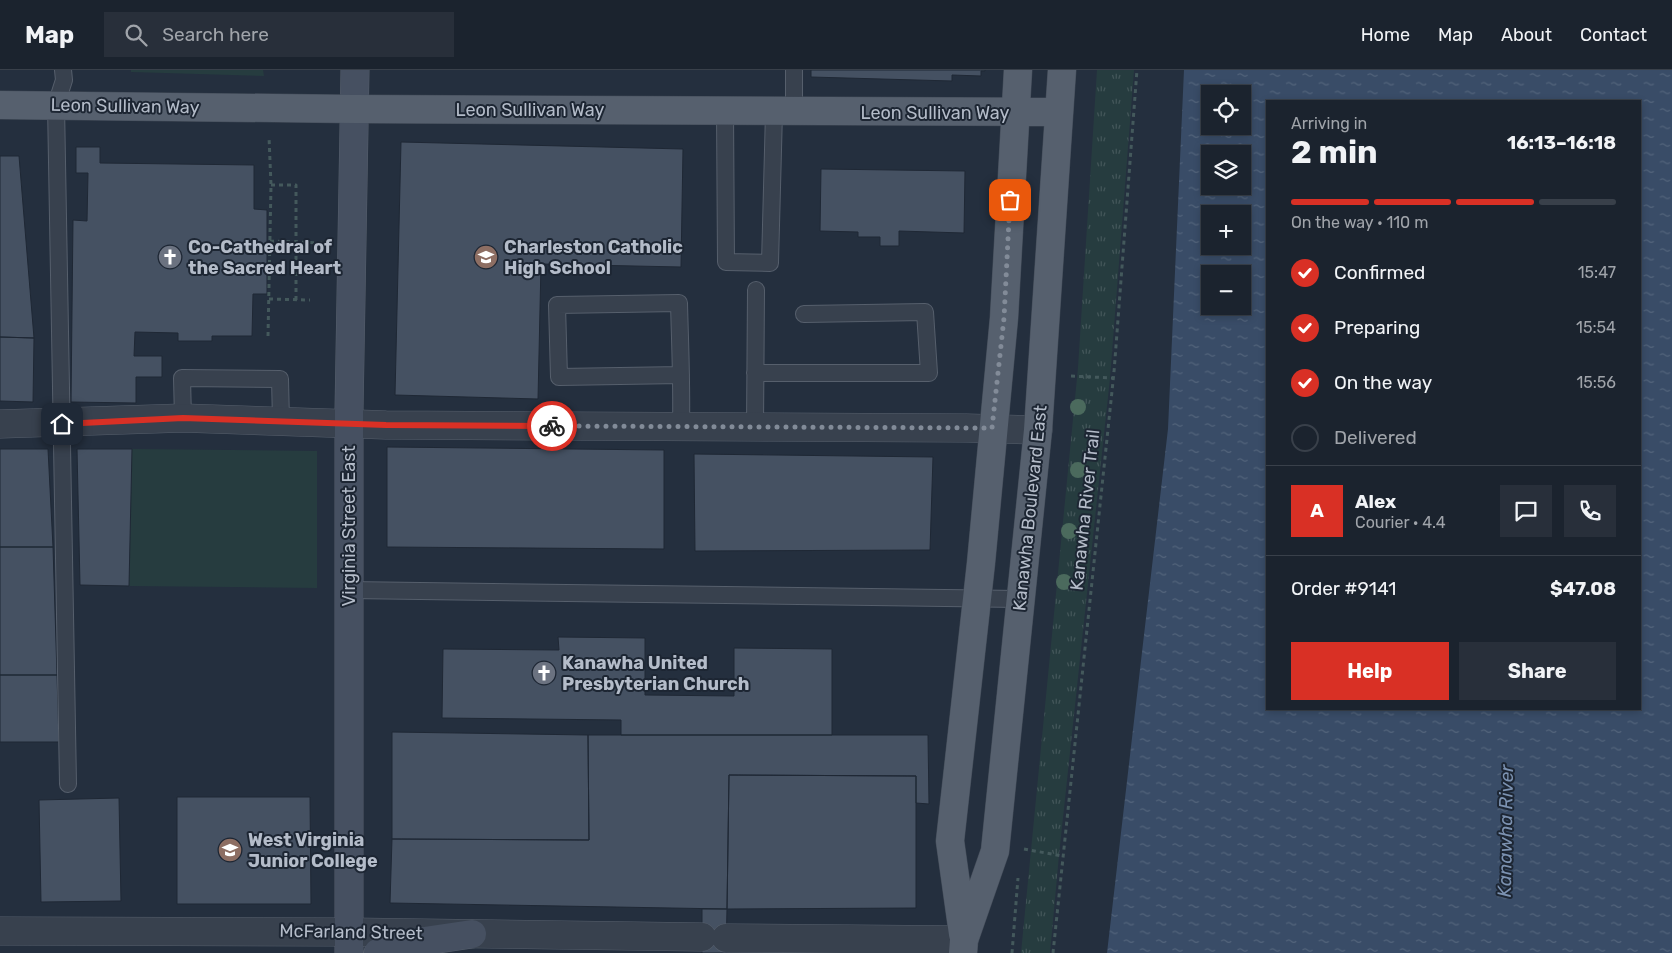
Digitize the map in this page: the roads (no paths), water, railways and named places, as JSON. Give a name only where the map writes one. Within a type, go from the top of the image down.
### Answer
[{"type":"main road","name":"Virginia Street East","points":[[348,942],[349,424],[354,70]]},
{"type":"main road","points":[[963,947],[950,842],[1004,318],[1018,70]]},
{"type":"main road","name":"Kanawha Boulevard East","points":[[963,947],[995,851],[1038,430],[1062,70]]},
{"type":"main road","name":"Leon Sullivan Way","points":[[0,105],[784,112],[1060,112]]},
{"type":"main road","points":[[378,953],[397,945],[472,934]]},
{"type":"street","points":[[0,424],[62,424],[183,418],[349,424],[992,428],[1038,430]]},
{"type":"street","name":"McFarland Street","points":[[0,931],[348,942],[472,934],[714,938],[963,947]]},
{"type":"lane","points":[[63,70],[64,80],[56,106],[68,784]]},
{"type":"lane","points":[[725,111],[726,262],[770,263],[784,112],[794,70]]},
{"type":"lane","points":[[755,427],[756,290]]},
{"type":"lane","points":[[681,375],[559,377],[557,305],[679,303],[681,375],[682,426]]},
{"type":"lane","points":[[755,373],[929,373],[925,312],[804,314]]},
{"type":"lane","points":[[183,418],[182,378],[280,379],[281,421]]},
{"type":"lane","points":[[349,590],[1021,599]]},
{"type":"water","name":"Kanawha River","points":[[1184,70],[1672,70],[1672,953],[1107,953],[1168,429]]},
{"type":"place","name":"Co-Cathedral of the Sacred Heart","points":[[170,257]]},
{"type":"place","name":"Charleston Catholic High School","points":[[486,257]]},
{"type":"place","name":"Kanawha United Presbyterian Church","points":[[544,673]]},
{"type":"place","name":"West Virginia Junior College","points":[[230,850]]}]
